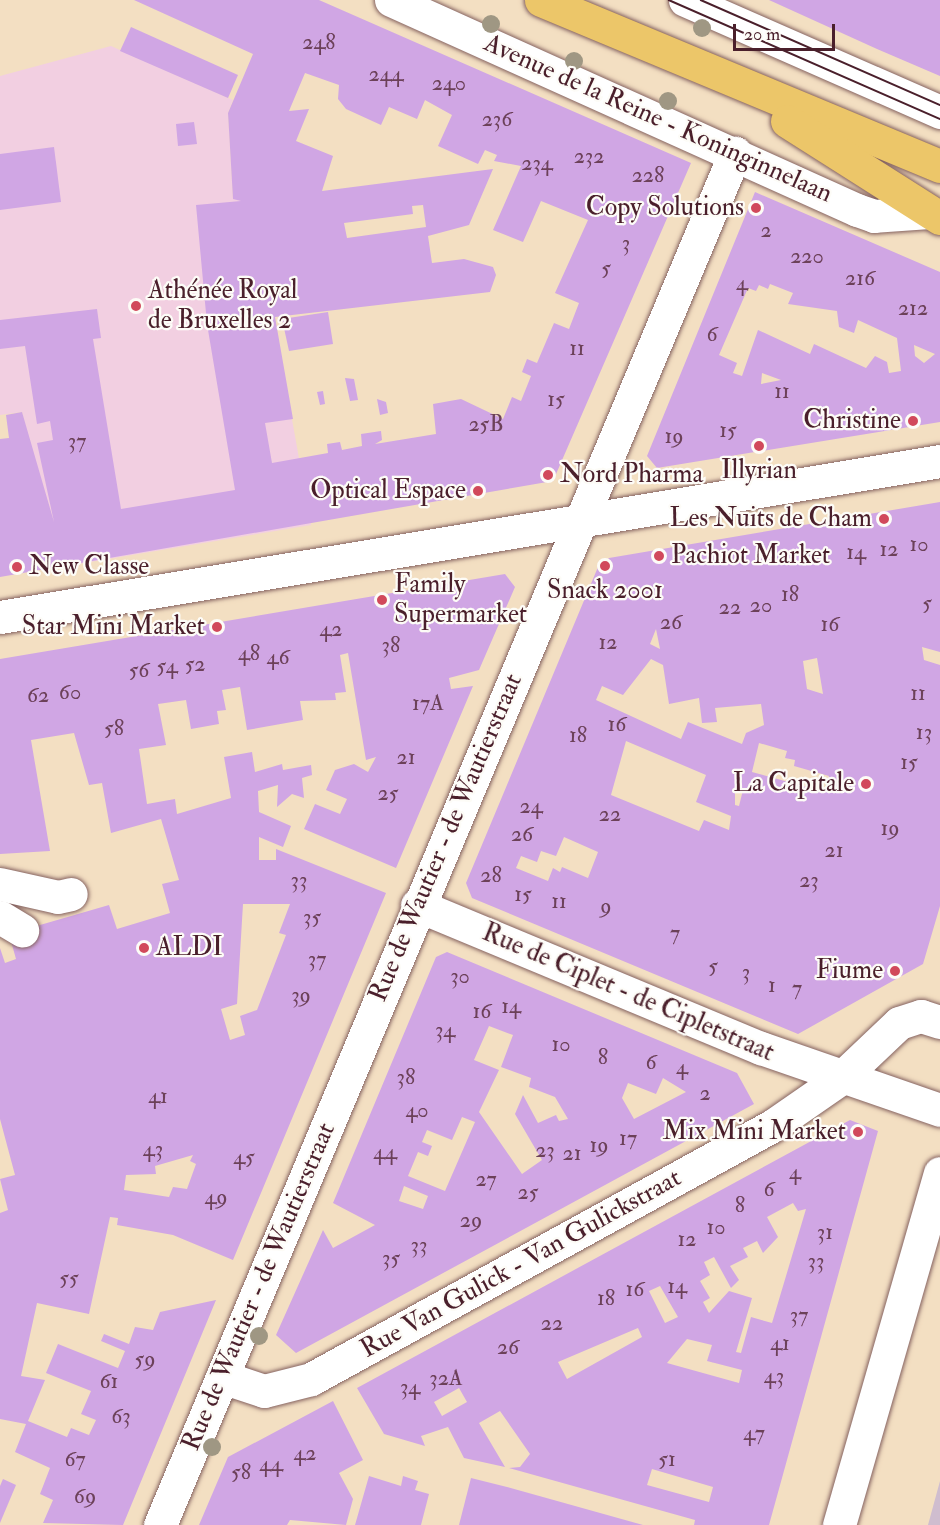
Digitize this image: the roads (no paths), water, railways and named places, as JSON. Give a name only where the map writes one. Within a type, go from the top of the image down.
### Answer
[{"type":"main road","name":"Avenue de la Reine - Koninginnelaan","points":[[541,0],[725,81],[940,166]]},
{"type":"main road","name":"Avenue de la Reine - Koninginnelaan","points":[[725,81],[934,215]]},
{"type":"street","name":"Avenue de la Reine - Koninginnelaan","points":[[392,0],[874,216],[934,215]]},
{"type":"street","points":[[685,0],[940,112]]},
{"type":"street","name":"Rue de Wautier - de Wautierstraat","points":[[160,1525],[417,905],[735,153]]},
{"type":"street","points":[[0,617],[940,461]]},
{"type":"street","points":[[0,884],[58,897],[71,894]]},
{"type":"street","name":"Rue de Ciplet - de Cipletstraat","points":[[417,905],[840,1079]]},
{"type":"street","name":"Rue Van Gulick - Van Gulickstraat","points":[[222,1377],[264,1391],[311,1378],[772,1125],[840,1079],[899,1023],[921,1016],[940,1022]]},
{"type":"street","points":[[840,1079],[899,1093],[940,1110]]},
{"type":"street","points":[[838,1525],[940,1173]]},
{"type":"tram line","points":[[669,0],[940,119]]},
{"type":"tram line","points":[[701,0],[940,105]]},
{"type":"place","name":"Copy Solutions","points":[[756,208]]},
{"type":"place","name":"Athénée Royal de Bruxelles 2","points":[[136,306]]},
{"type":"place","name":"Christine","points":[[913,421]]},
{"type":"place","name":"Illyrian","points":[[759,446]]},
{"type":"place","name":"Nord Pharma","points":[[548,475]]},
{"type":"place","name":"Optical Espace","points":[[478,491]]},
{"type":"place","name":"Les Nuits de Cham","points":[[884,519]]},
{"type":"place","name":"Pachiot Market","points":[[659,556]]},
{"type":"place","name":"Snack 2001","points":[[605,566]]},
{"type":"place","name":"New Classe","points":[[17,567]]},
{"type":"place","name":"Family Supermarket","points":[[382,600]]},
{"type":"place","name":"Star Mini Market","points":[[217,627]]},
{"type":"place","name":"La Capitale","points":[[866,784]]},
{"type":"place","name":"ALDI","points":[[144,948]]},
{"type":"place","name":"Fiume","points":[[895,971]]},
{"type":"place","name":"Mix Mini Market","points":[[858,1132]]}]
